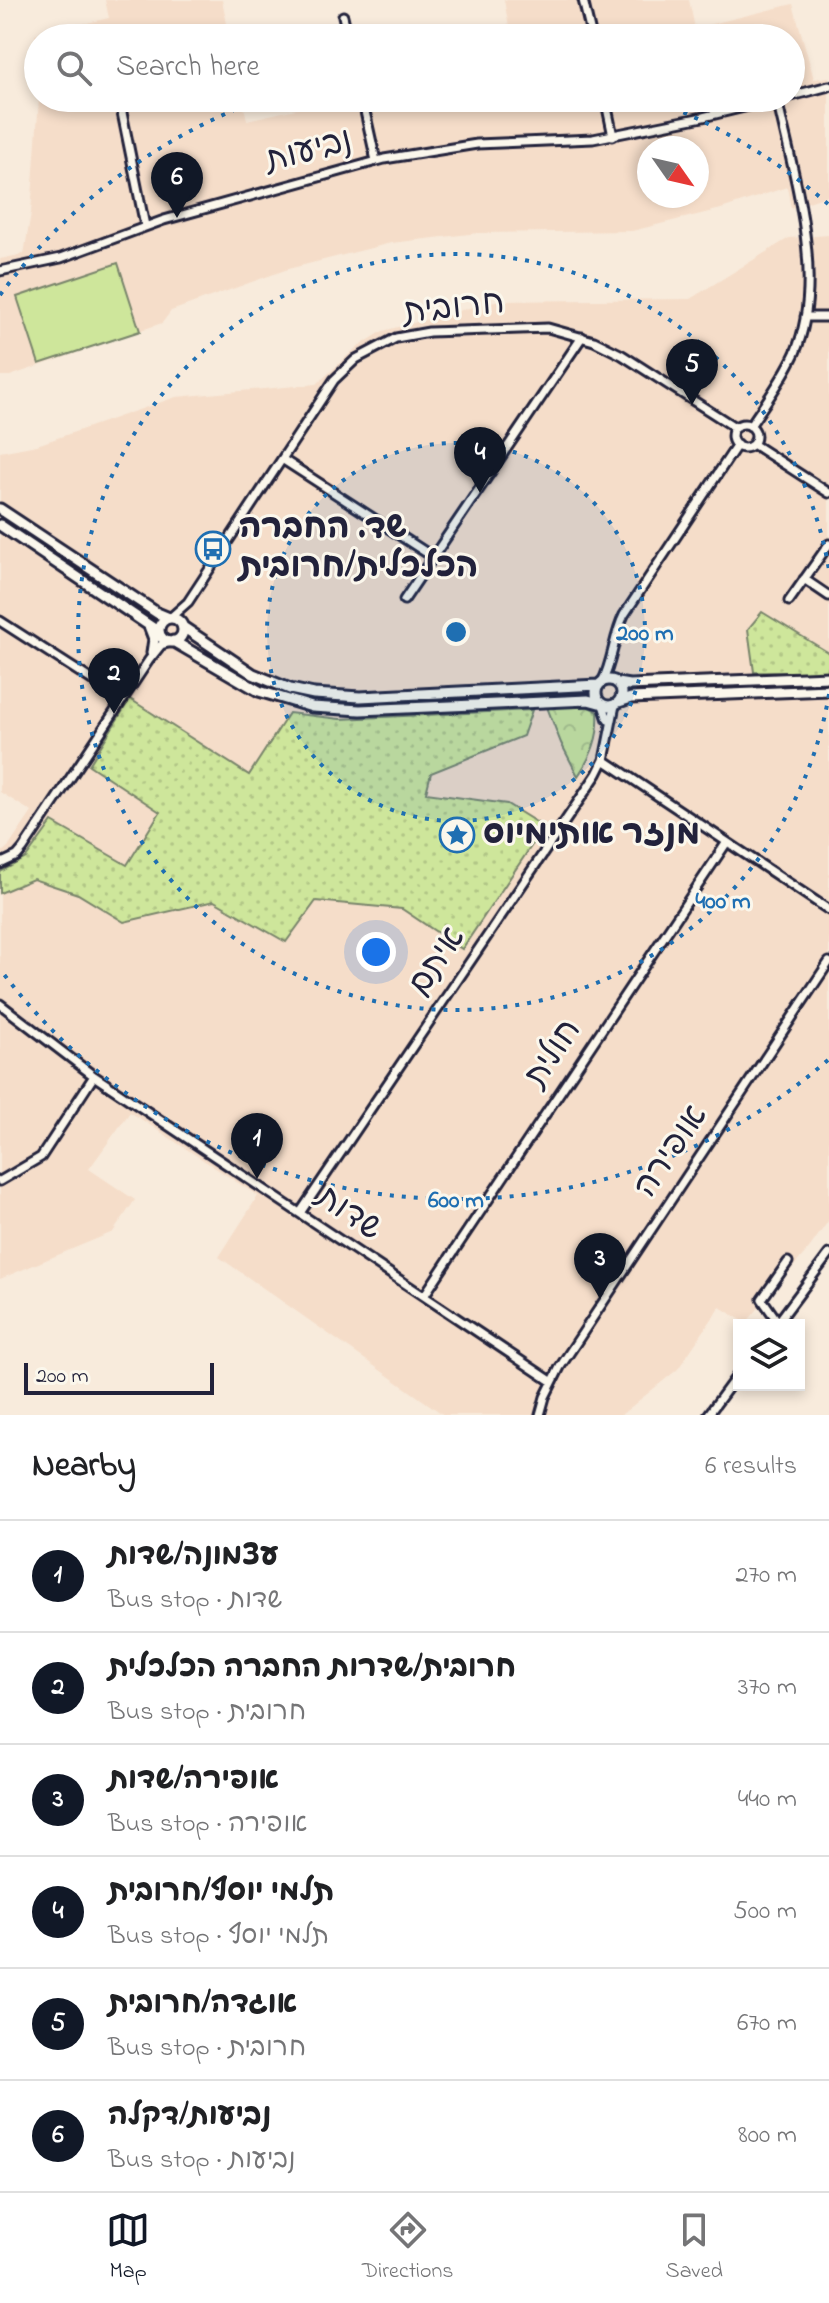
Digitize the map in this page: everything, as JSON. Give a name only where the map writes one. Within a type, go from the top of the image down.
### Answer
[{"type":"main road","points":[[0,509],[157,613],[178,620],[182,626],[253,674],[290,689],[314,694],[360,697],[607,683],[629,685],[829,677]]},
{"type":"main road","points":[[0,525],[141,618],[172,642],[259,691],[312,707],[360,710],[588,700],[601,704],[631,698],[829,690]]},
{"type":"main road","points":[[141,618],[153,634],[151,657]]},
{"type":"main road","points":[[159,633],[162,621],[170,618]]},
{"type":"main road","points":[[172,642],[179,638],[182,626]]},
{"type":"main road","points":[[607,683],[622,690],[617,703]]},
{"type":"main road","points":[[601,704],[596,696],[607,683]]},
{"type":"street","points":[[583,0],[589,24]]},
{"type":"street","points":[[343,16],[345,24]]},
{"type":"street","points":[[805,92],[829,86]]},
{"type":"street","points":[[122,112],[145,226]]},
{"type":"street","points":[[365,112],[376,161]]},
{"type":"street","points":[[608,112],[613,136]]},
{"type":"street","name":"נביעות","points":[[0,271],[61,258],[145,226],[376,161],[459,146],[574,141],[613,136],[721,112]]},
{"type":"street","points":[[750,426],[795,352],[805,317],[807,255],[781,112]]},
{"type":"street","points":[[805,317],[829,317]]},
{"type":"street","name":"חרובית","points":[[170,618],[188,602],[334,380],[356,359],[382,344],[429,332],[531,328],[559,330],[622,355],[736,428]]},
{"type":"street","points":[[404,600],[582,337]]},
{"type":"street","points":[[742,424],[750,426],[756,434],[753,444],[747,447],[737,445],[733,435],[736,428],[742,424]]},
{"type":"street","points":[[753,444],[829,493]]},
{"type":"street","points":[[607,683],[613,640],[624,615],[737,445]]},
{"type":"street","points":[[282,459],[433,557]]},
{"type":"street","points":[[789,601],[829,544]]},
{"type":"street","points":[[804,579],[829,596]]},
{"type":"street","name":"חרובית","points":[[182,626],[188,602]]},
{"type":"street","points":[[0,621],[123,700]]},
{"type":"street","points":[[151,657],[159,633]]},
{"type":"street","points":[[0,864],[17,856],[23,849],[151,657],[161,645],[172,642]]},
{"type":"street","name":"איתם","points":[[300,1213],[604,760],[617,703]]},
{"type":"street","name":"איתם","points":[[601,704],[607,715],[609,735]]},
{"type":"street","points":[[604,760],[829,910]]},
{"type":"street","name":"חולית","points":[[424,1296],[727,842]]},
{"type":"street","name":"אופירה","points":[[540,1415],[551,1381],[829,962]]},
{"type":"street","name":"שדות","points":[[0,1004],[94,1076],[551,1381]]},
{"type":"street","points":[[0,1181],[41,1157],[94,1076]]},
{"type":"street","points":[[781,1319],[829,1254]]},
{"type":"street","points":[[774,1319],[762,1299],[788,1262]]},
{"type":"street","points":[[708,1415],[733,1381]]},
{"type":"shaded area","points":[[105,0],[222,0],[227,24],[83,24],[109,18]]},
{"type":"shaded area","points":[[504,0],[689,0],[694,24],[508,24]]},
{"type":"shaded area","points":[[793,4],[799,24],[711,24]]},
{"type":"shaded area","points":[[805,47],[814,79],[829,77],[829,195],[791,208],[787,187],[721,209],[632,231],[478,233],[391,243],[288,269],[171,311],[162,323],[10,376],[0,376],[0,259],[24,254],[31,213],[38,112],[245,112],[247,120],[283,112],[805,112]]},
{"type":"shaded area","points":[[829,235],[829,1220],[810,1247],[749,1319],[740,1319],[720,1307],[678,1369],[621,1415],[444,1415],[219,1257],[258,1196],[130,1112],[89,1169],[135,1200],[113,1232],[0,1279],[0,854],[32,812],[0,792],[0,452],[37,445],[176,397],[317,384],[356,348],[383,331],[495,301],[690,299],[789,238]]},
{"type":"green space","points":[[118,263],[140,331],[39,364],[17,297]]},
{"type":"green space","points":[[762,612],[829,653],[829,673],[754,672],[748,629]]},
{"type":"green space","points":[[130,699],[249,775],[289,713],[340,719],[532,710],[523,736],[431,773],[426,793],[507,804],[544,827],[462,949],[402,909],[316,901],[286,942],[214,901],[124,922],[78,894],[33,879],[0,893],[0,872],[26,858],[52,822],[127,865],[160,812],[89,765]]},
{"type":"green space","points":[[547,707],[589,707],[598,712],[594,746],[578,776],[561,743]]},
{"type":"place","name":"נביעות/דקלה","points":[[177,218]]},
{"type":"place","name":"אוגדה/חרובית","points":[[692,405]]},
{"type":"place","name":"תלמי יוסף/חרובית","points":[[480,493]]},
{"type":"place","name":"שד. החברה הכלכלית/חרובית","points":[[213,549]]},
{"type":"place","name":"חרובית/שדרות החברה הכלכלית","points":[[114,714]]},
{"type":"place","name":"מנזר אותימיוס","points":[[457,835]]},
{"type":"place","name":"עצמונה/שדות","points":[[257,1179]]},
{"type":"place","name":"אופירה/שדות","points":[[600,1299]]}]
